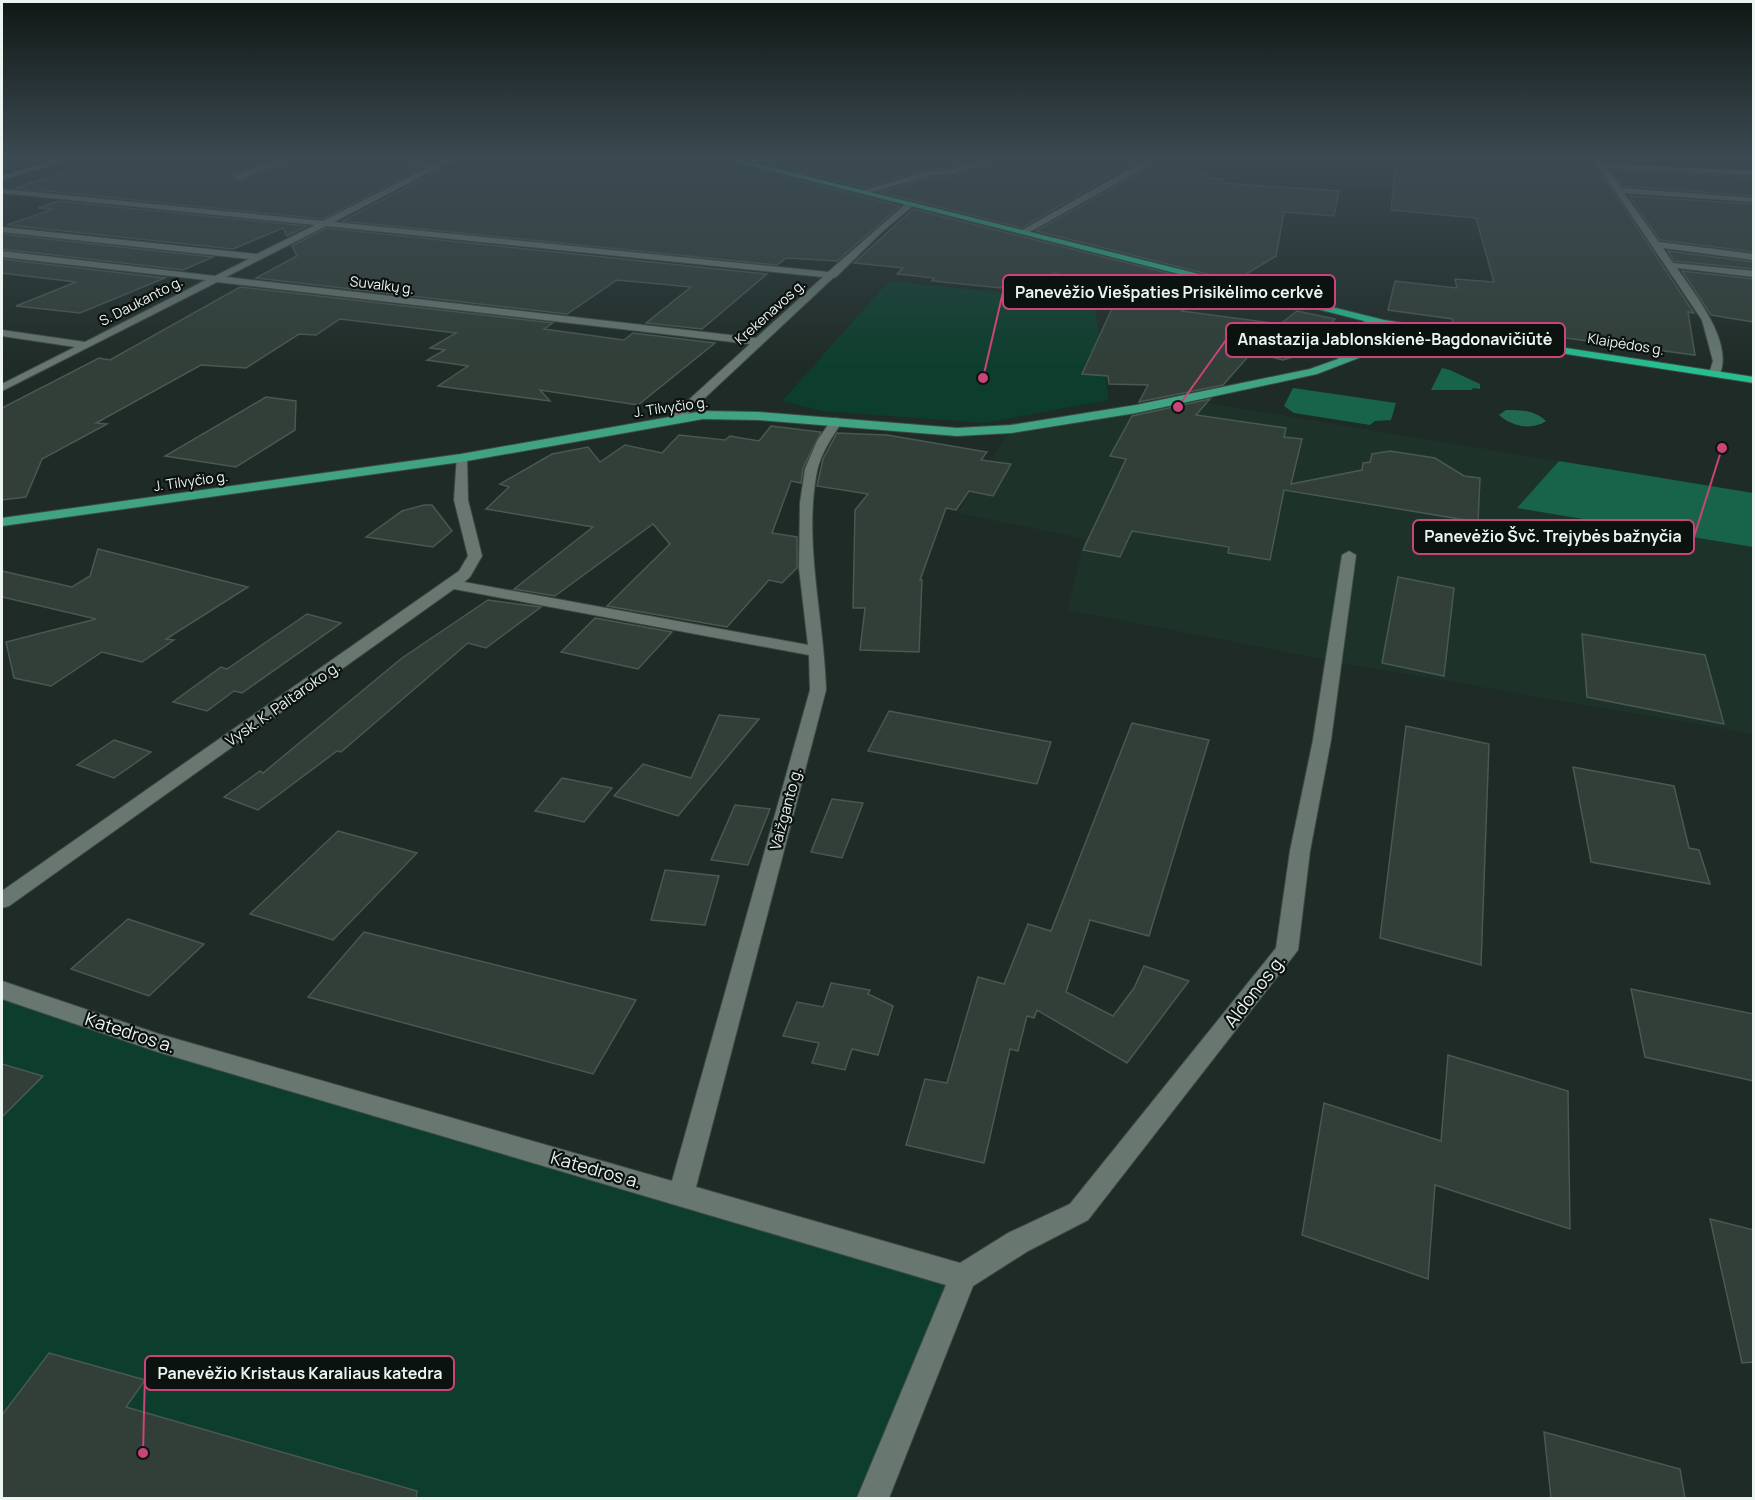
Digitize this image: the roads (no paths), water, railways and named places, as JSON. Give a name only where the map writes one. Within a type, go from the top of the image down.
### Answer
[{"type":"highway","name":"Klaipėdos g.","points":[[1007,228],[1399,326],[1715,374],[1754,382]]},
{"type":"main road","points":[[1343,359],[1360,331],[1372,320]]},
{"type":"main road","name":"J. Tilvyčio g.","points":[[2,522],[461,458],[675,419],[733,415],[957,432],[1011,429],[1136,409],[1313,372],[1364,350],[1399,326]]},
{"type":"street","name":"S. Daukanto g.","points":[[2,388],[317,228]]},
{"type":"street","points":[[376,228],[833,275]]},
{"type":"street","name":"Krekenavos g.","points":[[675,419],[833,275],[881,228]]},
{"type":"street","points":[[1023,232],[1030,228]]},
{"type":"street","points":[[1647,228],[1707,320],[1718,361],[1715,374]]},
{"type":"street","points":[[2,229],[258,257]]},
{"type":"street","points":[[1658,245],[1754,257]]},
{"type":"street","name":"Suvalkų g.","points":[[2,255],[760,342]]},
{"type":"street","points":[[1670,265],[1754,274]]},
{"type":"street","points":[[2,333],[86,345]]},
{"type":"street","name":"Vaižganto g.","points":[[681,1194],[818,690],[817,652],[806,568],[807,503],[811,470],[823,441],[836,422]]},
{"type":"street","name":"Vysk. K. Paltaroko g.","points":[[2,902],[453,584],[472,565],[475,556],[461,500],[461,458]]},
{"type":"street","name":"Aldonos g.","points":[[963,1277],[1018,1242],[1079,1212],[1287,950],[1300,851],[1322,740],[1349,555]]},
{"type":"street","points":[[453,584],[817,652]]},
{"type":"street","name":"Katedros a.","points":[[2,990],[158,1043],[963,1277]]},
{"type":"street","points":[[873,1498],[963,1277]]},
{"type":"place","name":"Panevėžio Viešpaties Prisikėlimo cerkvė","points":[[983,378]]},
{"type":"place","name":"Anastazija Jablonskienė-Bagdonavičiūtė","points":[[1178,407]]},
{"type":"place","name":"Panevėžio Švč. Trejybės bažnyčia","points":[[1722,448]]},
{"type":"place","name":"Panevėžio Kristaus Karaliaus katedra","points":[[143,1453]]}]
